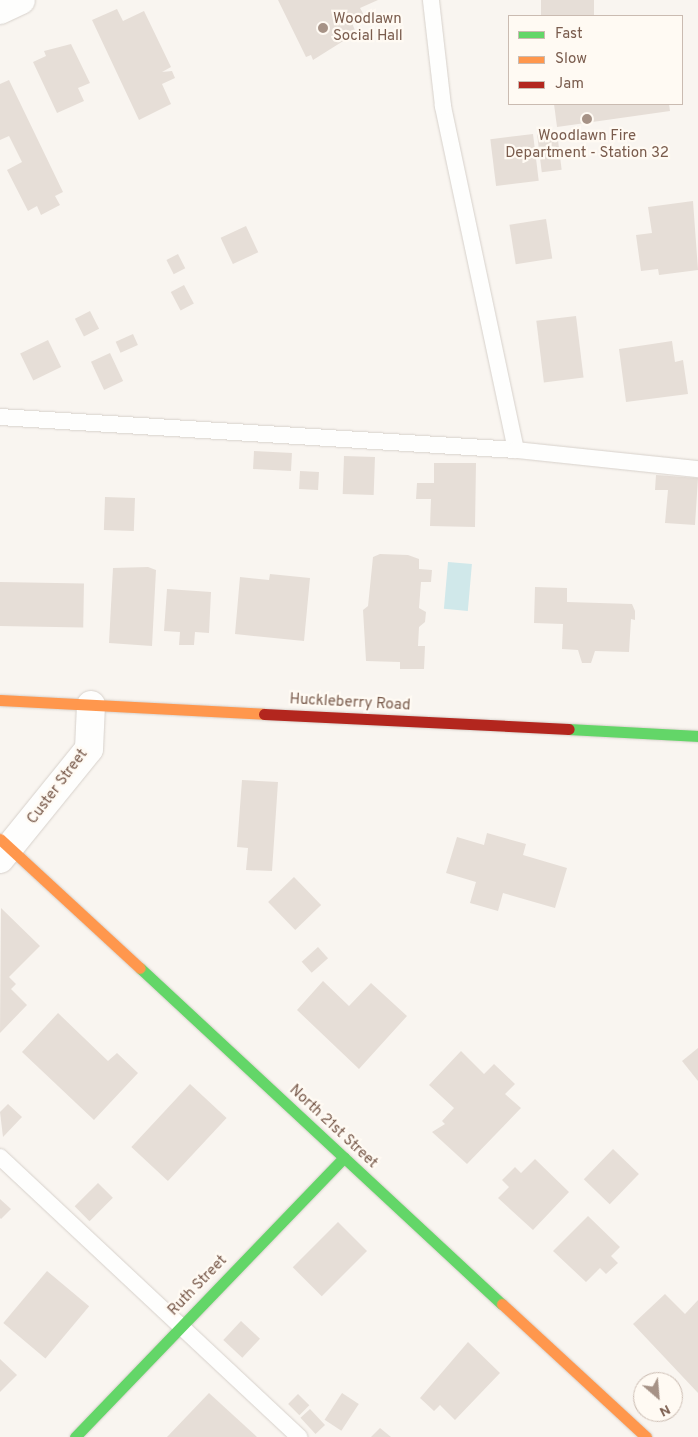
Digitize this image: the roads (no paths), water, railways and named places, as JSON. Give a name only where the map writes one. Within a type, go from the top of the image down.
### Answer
[{"type":"street","points":[[0,10],[21,0]]},
{"type":"street","name":"Huckleberry Road","points":[[0,700],[698,736]]},
{"type":"street","name":"Custer Street","points":[[3,849],[90,750],[91,705]]},
{"type":"street","name":"North 21st Street","points":[[3,849],[344,1157],[646,1437]]},
{"type":"street","name":"Ruth Street","points":[[75,1437],[344,1157]]},
{"type":"lane","points":[[431,0],[443,106],[516,450]]},
{"type":"lane","points":[[0,417],[516,450],[698,469]]},
{"type":"lane","points":[[0,1157],[299,1437]]},
{"type":"water","points":[[448,562],[472,564],[468,611],[444,609]]},
{"type":"place","name":"Woodlawn Social Hall","points":[[323,28]]},
{"type":"place","name":"Woodlawn Fire Department - Station 32","points":[[587,119]]}]
